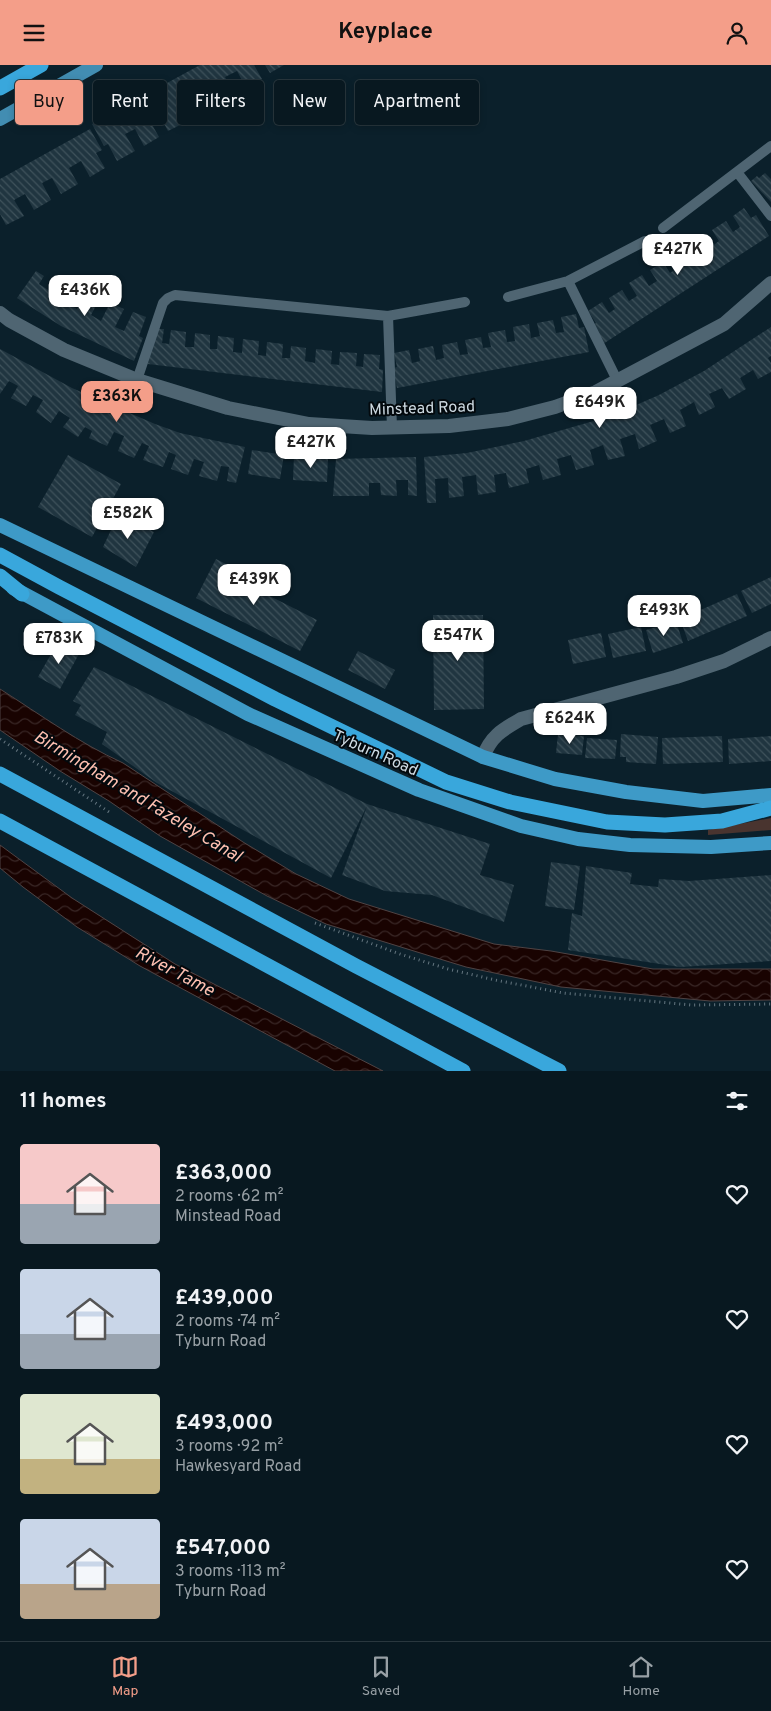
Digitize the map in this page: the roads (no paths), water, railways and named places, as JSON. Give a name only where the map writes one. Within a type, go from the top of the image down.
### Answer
[{"type":"highway","points":[[0,88],[41,65]]},
{"type":"highway","points":[[0,525],[483,757],[555,779],[626,792],[703,801],[771,795]]},
{"type":"highway","points":[[0,555],[266,695],[446,781],[510,802],[607,822],[665,825],[722,821],[771,808]]},
{"type":"highway","points":[[0,576],[22,593]]},
{"type":"highway","name":"Tyburn Road","points":[[0,580],[248,714],[419,790],[521,826],[578,839],[630,845],[711,847],[771,843]]},
{"type":"highway","points":[[0,774],[356,966],[559,1071]]},
{"type":"highway","points":[[0,821],[462,1071]]},
{"type":"main road","points":[[0,119],[96,65]]},
{"type":"street","name":"Minstead Road","points":[[0,313],[9,320],[64,350],[137,380],[228,408],[309,424],[392,428],[449,427],[508,419],[555,407],[596,391],[724,323],[771,283]]},
{"type":"street","points":[[483,757],[488,745],[501,731],[521,719],[676,677],[724,661],[771,638]]},
{"type":"lane","points":[[663,228],[771,146]]},
{"type":"lane","points":[[737,172],[771,216]]},
{"type":"lane","points":[[508,297],[568,281],[645,241]]},
{"type":"lane","points":[[568,281],[616,380]]},
{"type":"lane","points":[[137,380],[163,303],[174,295],[388,316],[465,302]]},
{"type":"lane","points":[[388,316],[392,428]]},
{"type":"water","name":"Birmingham and Fazeley Canal","points":[[0,689],[76,738],[123,763],[243,842],[296,874],[349,899],[494,944],[551,951],[653,969],[771,969],[771,1000],[710,1001],[561,987],[466,967],[326,924],[267,896],[160,836],[0,730]]},
{"type":"water","name":"River Tame","points":[[0,845],[72,898],[175,964],[383,1071],[335,1071],[140,966],[77,927],[0,868]]}]
